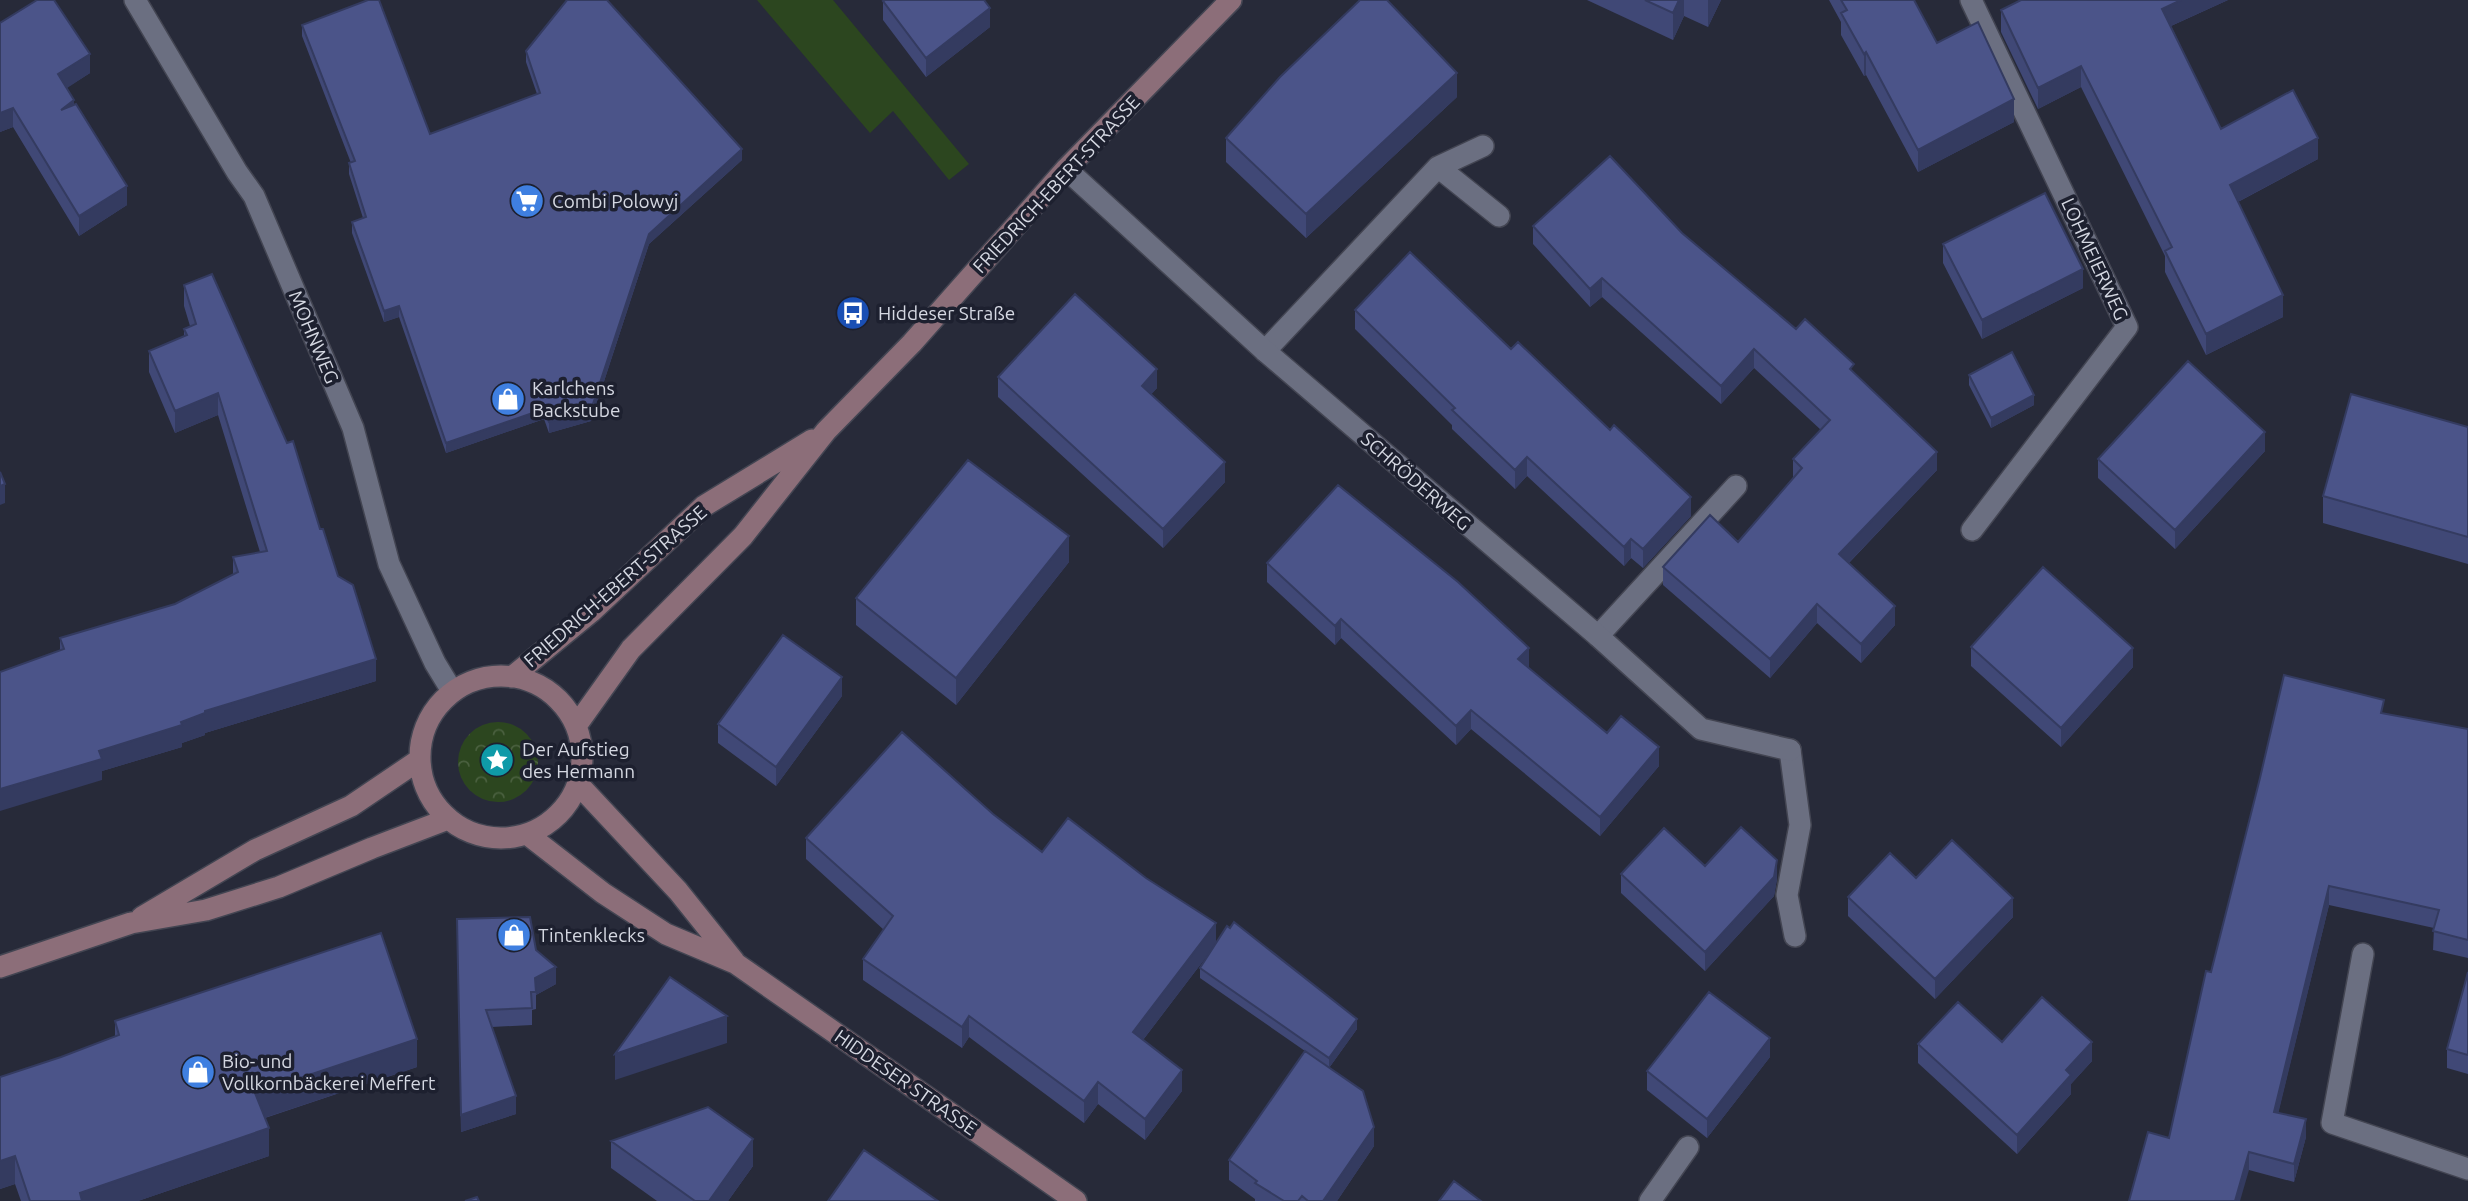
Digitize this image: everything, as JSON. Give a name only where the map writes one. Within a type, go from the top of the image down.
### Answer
[{"type":"main road","name":"FRIEDRICH-EBERT-STRASSE","points":[[576,726],[631,649],[743,536],[826,431],[912,343],[1066,169],[1231,0]]},
{"type":"main road","name":"FRIEDRICH-EBERT-STRASSE","points":[[512,677],[591,612],[704,506],[826,431]]},
{"type":"main road","points":[[512,677],[546,689],[564,707],[576,726],[582,744],[582,764],[578,784],[566,806],[549,823],[513,838],[485,837],[472,834],[448,819],[427,793],[419,760],[424,730],[439,705],[452,691],[472,681],[512,677]]},
{"type":"main road","points":[[131,923],[255,850],[351,806],[419,760]]},
{"type":"main road","name":"HIDDESER STRASSE","points":[[578,784],[678,891],[736,963]]},
{"type":"main road","points":[[0,967],[131,923],[206,910],[279,887],[448,819]]},
{"type":"main road","name":"HIDDESER STRASSE","points":[[527,834],[603,893],[666,934],[736,963],[1076,1201]]},
{"type":"street","name":"MOHNWEG","points":[[135,0],[254,196],[353,428],[389,564],[435,663],[452,691]]},
{"type":"street","name":"LOHMEIERWEG","points":[[1970,0],[2127,327],[1972,530]]},
{"type":"street","points":[[1265,351],[1438,167],[1483,146]]},
{"type":"street","points":[[1438,167],[1499,216]]},
{"type":"street","name":"SCHRÖDERWEG","points":[[1066,169],[1265,351],[1598,636],[1701,729],[1790,750],[1800,825],[1787,895],[1795,936]]},
{"type":"street","points":[[1598,636],[1736,486]]},
{"type":"street","points":[[2362,954],[2332,1123],[2468,1169]]},
{"type":"street","points":[[1650,1201],[1688,1147]]},
{"type":"green space","points":[[757,0],[833,0],[969,164],[949,180],[893,111],[870,133]]},
{"type":"green space","points":[[498,722],[513,725],[526,734],[535,747],[538,762],[535,777],[526,790],[513,799],[498,802],[483,799],[470,790],[461,777],[458,762],[461,747],[470,734],[483,725]]},
{"type":"building","points":[[37,0],[54,0],[90,54],[58,74],[74,100],[61,110],[76,104],[127,186],[79,216],[13,108],[0,113],[0,23]]},
{"type":"building","name":"Combi Polowyj","points":[[368,0],[379,0],[430,134],[540,93],[526,51],[567,0],[607,0],[742,149],[649,234],[591,410],[549,422],[544,409],[446,443],[399,306],[384,311],[352,222],[366,217],[349,163],[355,161],[302,25]]},
{"type":"building","points":[[984,0],[990,8],[926,58],[883,1]]},
{"type":"building","points":[[1360,0],[1387,0],[1457,73],[1306,214],[1226,138],[1280,77]]},
{"type":"building","points":[[1645,0],[1679,0],[1673,13]]},
{"type":"building","points":[[1841,0],[1914,0],[1937,43],[1978,22],[2014,99],[1918,150],[1866,52],[1864,54],[1841,13],[1847,10]]},
{"type":"building","points":[[2021,0],[2181,0],[2162,9],[2221,129],[2293,90],[2318,138],[2230,185],[2283,295],[2206,334],[2165,251],[2172,247],[2081,66],[2038,88],[2001,10]]},
{"type":"building","points":[[1610,156],[1682,233],[1796,329],[1805,319],[1854,364],[1850,369],[1937,452],[1839,554],[1895,606],[1861,644],[1817,604],[1770,659],[1663,567],[1710,515],[1738,542],[1802,468],[1793,459],[1830,420],[1754,349],[1721,386],[1602,278],[1590,289],[1533,226]]},
{"type":"building","points":[[2045,193],[2083,269],[1982,320],[1943,244]]},
{"type":"building","points":[[1410,252],[1511,349],[1518,342],[1610,430],[1614,425],[1691,497],[1643,549],[1631,539],[1624,547],[1527,457],[1515,470],[1452,410],[1455,408],[1355,310]]},
{"type":"building","points":[[212,274],[287,443],[293,441],[320,529],[323,529],[338,576],[353,585],[376,659],[205,711],[181,722],[182,725],[99,751],[102,759],[0,789],[0,672],[64,649],[60,638],[175,604],[238,572],[233,557],[267,551],[218,393],[175,411],[149,351],[187,335],[184,329],[196,324],[184,285]]},
{"type":"building","points":[[1075,294],[1157,369],[1142,386],[1225,462],[1163,529],[998,377]]},
{"type":"building","points":[[2012,352],[2034,395],[1991,418],[1969,375]]},
{"type":"building","points":[[2188,361],[2265,432],[2175,530],[2098,459]]},
{"type":"building","points":[[2351,394],[2468,427],[2468,537],[2323,496]]},
{"type":"building","points":[[968,460],[1069,536],[956,678],[856,598]]},
{"type":"building","points":[[0,472],[5,484],[0,486]]},
{"type":"building","points":[[1338,485],[1458,582],[1529,648],[1518,659],[1607,733],[1621,716],[1659,747],[1600,817],[1471,710],[1456,726],[1341,619],[1335,626],[1267,563]]},
{"type":"building","points":[[2043,567],[2133,648],[2061,728],[1971,647]]},
{"type":"building","points":[[783,635],[842,677],[776,767],[718,724]]},
{"type":"building","points":[[2284,675],[2384,700],[2381,713],[2468,729],[2468,940],[2433,931],[2439,910],[2329,886],[2274,1112],[2306,1119],[2294,1164],[2249,1152],[2235,1201],[2129,1201],[2148,1132],[2169,1138],[2206,971],[2211,972]]},
{"type":"building","points":[[902,732],[993,814],[1042,852],[1068,818],[1146,878],[1216,923],[1133,1032],[1182,1070],[1145,1119],[1098,1082],[1084,1101],[969,1016],[962,1027],[863,959],[893,916],[806,838]]},
{"type":"building","points":[[1741,827],[1777,860],[1774,877],[1705,952],[1621,874],[1664,828],[1705,866]]},
{"type":"building","points":[[1952,840],[2013,898],[1935,979],[1848,897],[1890,853],[1916,878]]},
{"type":"building","points":[[530,917],[536,950],[556,967],[535,978],[536,992],[531,992],[532,1008],[486,1010],[516,1096],[461,1115],[457,919]]},
{"type":"building","points":[[1234,922],[1357,1019],[1329,1058],[1200,968],[1227,926],[1230,928]]},
{"type":"building","points":[[381,933],[417,1039],[255,1093],[269,1128],[80,1193],[82,1201],[30,1201],[15,1156],[0,1161],[0,1077],[119,1035],[115,1021]]},
{"type":"building","points":[[2468,972],[2468,1055],[2447,1049]]},
{"type":"building","points":[[670,977],[727,1016],[615,1054]]},
{"type":"building","points":[[1709,992],[1770,1038],[1707,1119],[1647,1071]]},
{"type":"building","points":[[2042,997],[2092,1042],[2066,1070],[2071,1075],[2017,1135],[1918,1044],[1958,1002],[2002,1042]]},
{"type":"building","points":[[1305,1051],[1363,1091],[1374,1127],[1323,1201],[1308,1201],[1302,1196],[1298,1201],[1284,1201],[1255,1183],[1257,1181],[1229,1160]]},
{"type":"building","points":[[708,1107],[753,1139],[709,1201],[695,1201],[611,1141]]},
{"type":"building","points":[[864,1150],[938,1201],[828,1201]]},
{"type":"building","points":[[1454,1181],[1481,1201],[1439,1201]]},
{"type":"place","name":"Combi Polowyj","points":[[527,201]]},
{"type":"place","name":"Hiddeser Straße","points":[[853,313]]},
{"type":"place","name":"Karlchens Backstube","points":[[508,399]]},
{"type":"place","name":"Der Aufstieg des Hermann","points":[[497,760]]},
{"type":"place","name":"Tintenklecks","points":[[514,935]]},
{"type":"place","name":"Bio- und Vollkornbäckerei Meffert","points":[[198,1072]]}]
